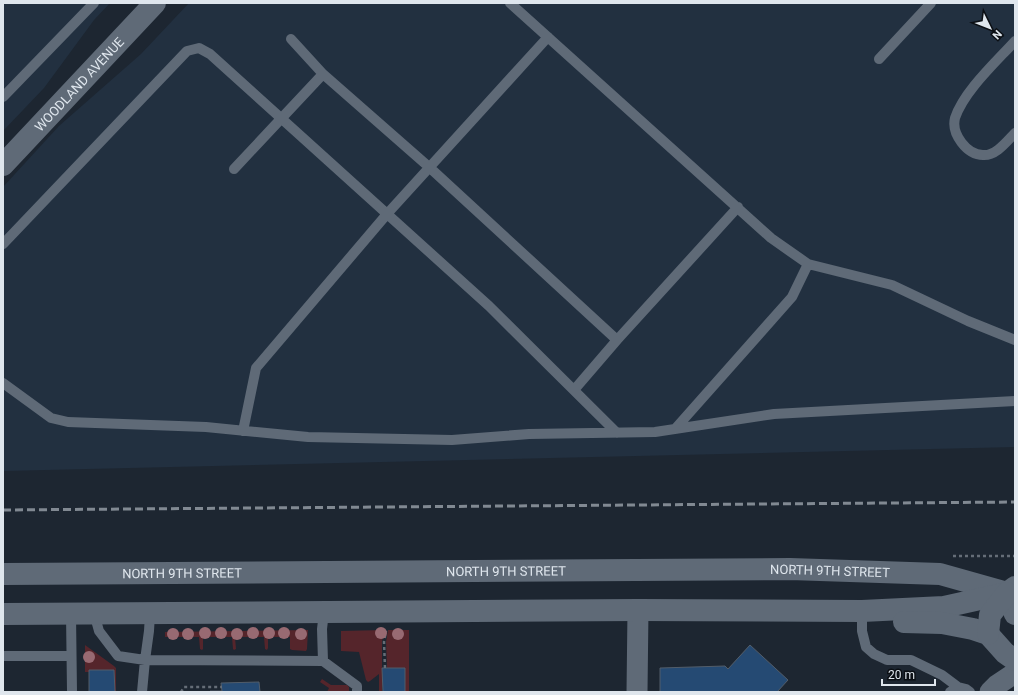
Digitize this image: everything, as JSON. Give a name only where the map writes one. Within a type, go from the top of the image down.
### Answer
[{"type":"street","name":"WOODLAND AVENUE","points":[[3,165],[155,3]]},
{"type":"street","name":"NORTH 9TH STREET","points":[[3,574],[790,569],[940,574],[1012,592]]},
{"type":"street","points":[[3,614],[638,610],[862,611],[944,607],[1012,592]]},
{"type":"street","points":[[1012,592],[1015,614]]},
{"type":"street","points":[[988,634],[990,615],[1012,592]]},
{"type":"street","points":[[637,692],[638,610]]},
{"type":"street","points":[[862,611],[891,621],[942,623],[973,629],[988,634],[1005,653],[1015,660]]},
{"type":"street","points":[[990,692],[997,685],[1015,673]]},
{"type":"lane","points":[[3,97],[94,3]]},
{"type":"lane","points":[[510,3],[771,238],[808,264],[892,285],[968,321],[1015,340]]},
{"type":"lane","points":[[879,60],[931,3]]},
{"type":"lane","points":[[243,430],[256,368],[387,214],[548,37]]},
{"type":"lane","points":[[291,39],[323,74],[430,168],[617,340]]},
{"type":"lane","points":[[1015,41],[972,87],[960,107],[955,120],[955,132],[959,140],[971,152],[984,155],[997,151],[1015,133]]},
{"type":"lane","points":[[3,244],[187,51],[199,48],[210,54],[282,118],[488,306],[617,432]]},
{"type":"lane","points":[[234,169],[323,74]]},
{"type":"lane","points":[[574,390],[617,340],[738,207]]},
{"type":"lane","points":[[675,429],[792,297],[808,264]]},
{"type":"lane","points":[[3,383],[51,418],[68,422],[206,427],[308,437],[452,440],[529,434],[655,432],[774,414],[1015,401]]},
{"type":"lane","points":[[862,611],[862,631],[866,647],[874,654],[887,660],[911,660],[942,675],[954,689],[966,689],[970,692]]},
{"type":"lane","points":[[323,661],[322,629],[324,612]]},
{"type":"lane","points":[[71,614],[72,692]]},
{"type":"lane","points":[[94,614],[98,631],[118,656],[145,660],[323,661],[358,686],[357,692]]},
{"type":"lane","points":[[142,692],[150,614]]},
{"type":"lane","points":[[3,656],[71,656]]},
{"type":"path","points":[[385,668],[384,642],[387,628]]},
{"type":"path","points":[[181,692],[184,687],[222,687]]},
{"type":"shaded area","points":[[3,3],[110,3],[94,20],[44,88],[3,131]]},
{"type":"shaded area","points":[[189,3],[1015,3],[1015,447],[3,471],[3,187],[59,126],[141,54]]},
{"type":"shaded area","points":[[308,630],[306,651],[290,649],[290,637],[268,637],[267,650],[265,649],[264,637],[235,637],[236,649],[234,650],[232,637],[203,637],[202,650],[200,649],[199,637],[165,637],[165,632]]},
{"type":"shaded area","points":[[384,630],[382,642],[382,692],[379,692],[379,674],[368,682],[366,680],[359,652],[341,651],[341,631]]},
{"type":"shaded area","points":[[388,630],[409,630],[409,692],[405,692],[405,668],[387,668],[386,642]]},
{"type":"shaded area","points":[[85,645],[116,668],[116,692],[114,670],[89,670],[89,672],[85,672]]},
{"type":"shaded area","points":[[322,679],[331,685],[347,685],[349,687],[349,692],[327,692],[329,688],[320,682]]},
{"type":"building","points":[[750,645],[788,680],[777,692],[660,692],[660,668],[725,666],[728,669]]},
{"type":"building","points":[[382,668],[405,668],[405,692],[383,692]]},
{"type":"building","points":[[89,670],[114,670],[115,692],[89,692]]},
{"type":"building","points":[[259,682],[260,692],[210,692],[222,691],[221,683]]},
{"type":"railway","points":[[3,510],[1015,502]]}]
